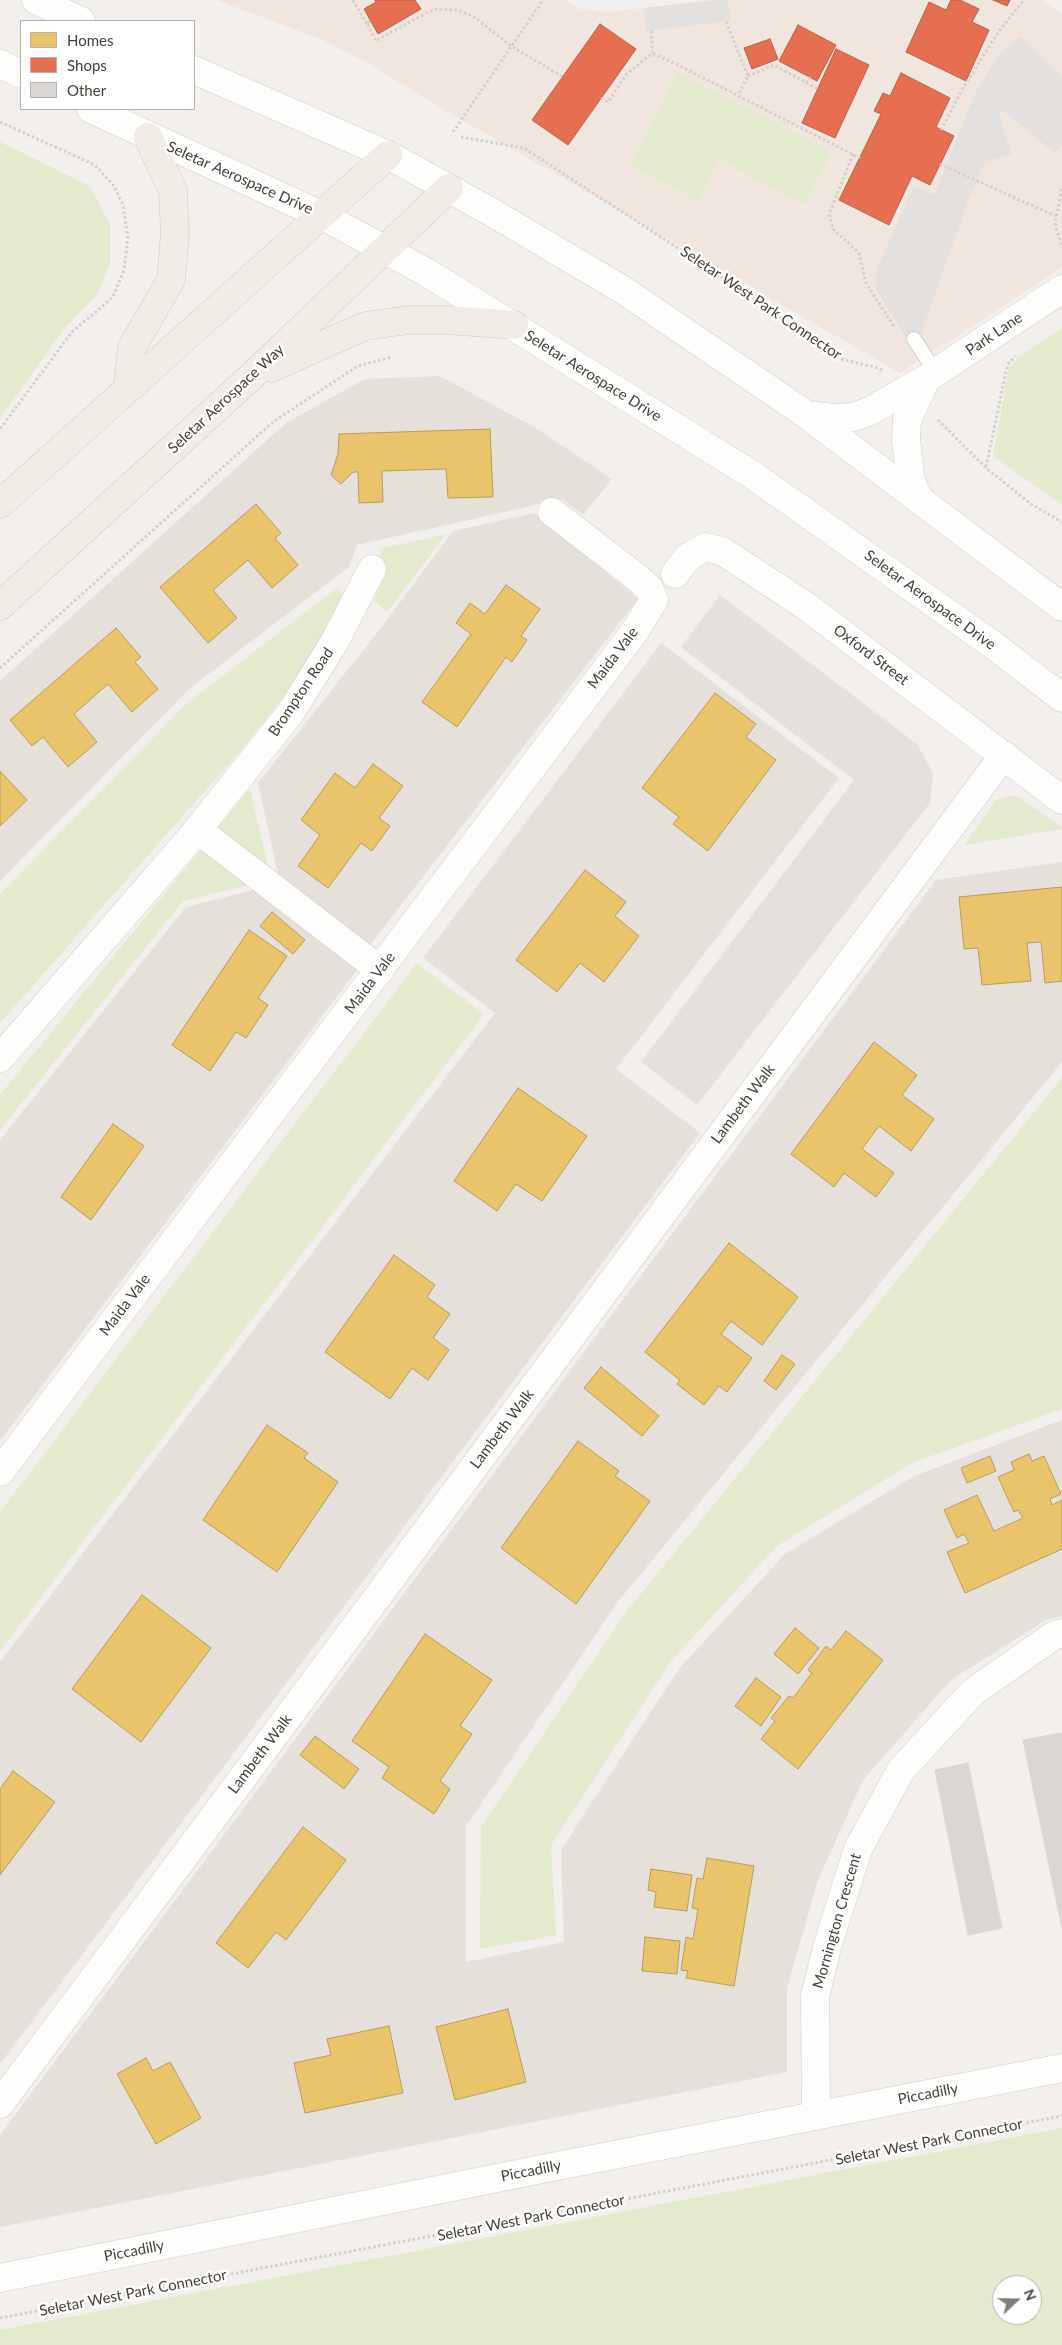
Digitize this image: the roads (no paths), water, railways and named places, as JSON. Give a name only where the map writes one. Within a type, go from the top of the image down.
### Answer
[{"type":"main road","points":[[128,388],[132,347],[171,280],[175,234],[173,191],[148,137]]},
{"type":"main road","points":[[0,504],[388,155]]},
{"type":"main road","name":"Seletar Aerospace Way","points":[[0,606],[253,375],[449,188]]},
{"type":"main road","points":[[253,375],[365,326],[408,320],[448,320],[514,325]]},
{"type":"street","points":[[36,0],[79,20]]},
{"type":"street","points":[[0,64],[20,74]]},
{"type":"street","points":[[195,70],[388,155],[449,188],[623,290],[807,415],[1062,607]]},
{"type":"street","name":"Seletar Aerospace Drive","points":[[93,110],[148,137],[322,215],[385,248],[514,325],[754,476],[985,639],[1062,698]]},
{"type":"street","name":"Park Lane","points":[[807,415],[834,418],[853,417],[870,411],[921,384],[1062,289]]},
{"type":"street","points":[[920,501],[911,481],[906,441],[907,420],[921,384]]},
{"type":"street","name":"Maida Vale","points":[[0,1472],[257,1130],[380,970],[634,631],[654,600],[649,588],[634,575],[552,512]]},
{"type":"street","name":"Oxford Street","points":[[675,574],[687,558],[704,547],[722,551],[806,606],[1062,800]]},
{"type":"street","name":"Brompton Road","points":[[0,1058],[198,830],[291,712],[335,641],[372,569]]},
{"type":"street","name":"Lambeth Walk","points":[[0,2104],[1004,755]]},
{"type":"street","points":[[198,830],[380,970]]},
{"type":"street","name":"Mornington Crescent","points":[[816,2116],[815,1997],[827,1947],[858,1849],[901,1770],[973,1692],[1053,1636],[1062,1634]]},
{"type":"street","name":"Piccadilly","points":[[0,2278],[547,2168],[1062,2068]]},
{"type":"lane","points":[[914,338],[921,384]]}]
